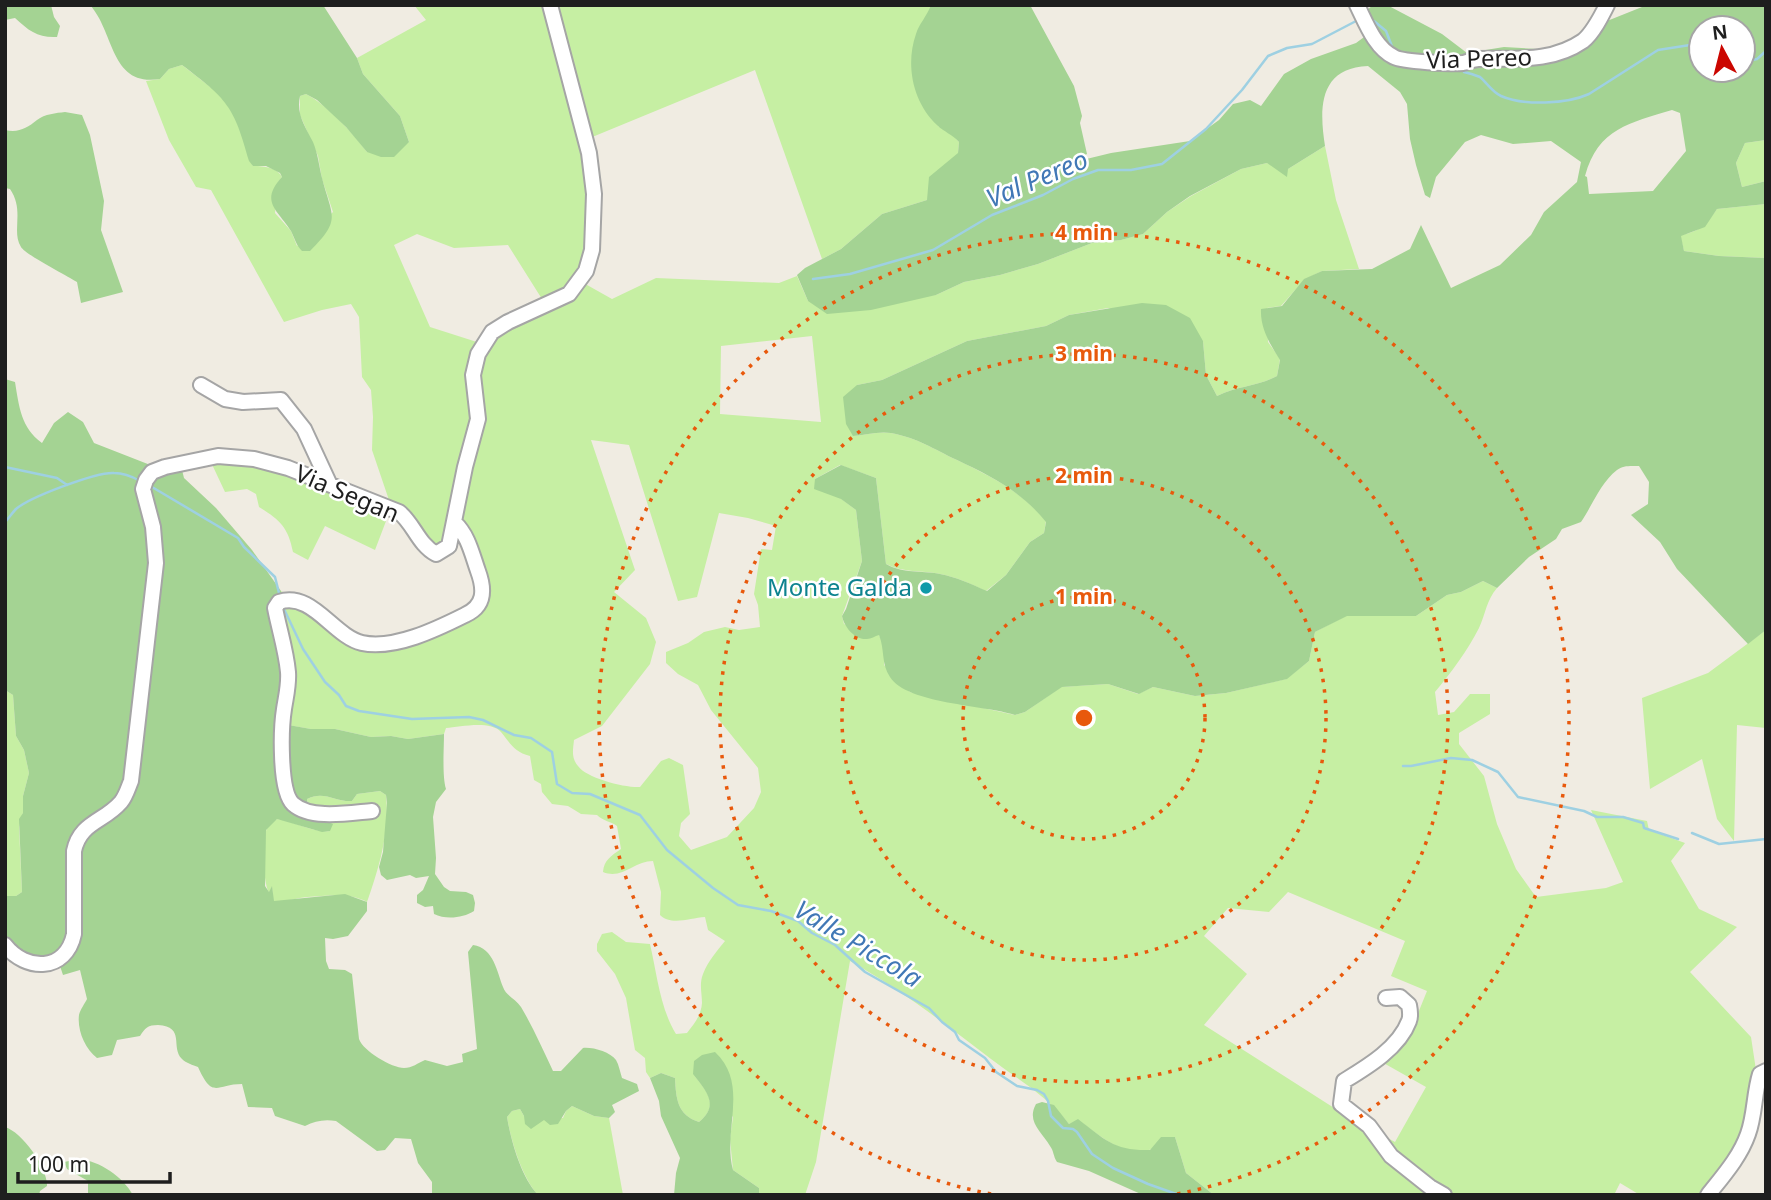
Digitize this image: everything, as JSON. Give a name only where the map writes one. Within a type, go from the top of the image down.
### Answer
[{"type":"street","name":"Via Segan","points":[[5,945],[13,955],[31,964],[51,963],[63,957],[71,947],[74,934],[74,851],[77,838],[83,830],[120,803],[131,781],[151,620],[156,555],[153,527],[143,489],[152,472],[218,456],[254,459],[288,468],[399,512],[408,519],[423,545],[436,554],[449,546],[478,419],[473,374],[478,354],[492,332],[569,294],[586,271],[592,250],[594,194],[589,153],[550,5]]},
{"type":"street","name":"Via Pereo","points":[[1357,5],[1375,40],[1391,56],[1404,61],[1461,63],[1476,59],[1510,61],[1545,57],[1565,51],[1585,39],[1607,5]]},
{"type":"street","points":[[201,385],[225,399],[243,402],[281,400],[304,429],[329,483]]},
{"type":"street","points":[[372,811],[314,813],[295,806],[287,797],[283,748],[284,709],[289,692],[288,673],[275,608],[279,602],[288,599],[298,602],[316,611],[349,637],[362,643],[415,638],[452,622],[474,611],[482,601],[482,591],[463,531],[455,523]]},
{"type":"street","points":[[1386,998],[1400,997],[1409,1005],[1411,1019],[1397,1041],[1344,1082],[1341,1104],[1369,1126],[1391,1156],[1430,1188],[1444,1195]]},
{"type":"street","points":[[1709,1195],[1730,1167],[1748,1133],[1756,1086],[1760,1074],[1766,1071]]},
{"type":"green space","points":[[5,5],[51,5],[60,26],[57,37],[34,33],[15,18],[5,20]]},
{"type":"green space","points":[[90,5],[323,5],[357,58],[363,74],[400,116],[409,142],[394,157],[381,157],[367,152],[346,127],[317,100],[306,94],[300,96],[300,114],[316,151],[332,217],[327,232],[320,240],[310,251],[302,251],[271,200],[275,186],[282,177],[280,173],[266,166],[253,166],[249,161],[239,128],[227,105],[182,65],[169,69],[160,79],[144,79],[131,75],[122,66]]},
{"type":"green space","points":[[414,5],[931,5],[938,126],[951,133],[959,142],[958,154],[927,200],[882,214],[841,249],[822,259],[755,70],[585,140],[594,209],[580,281],[612,299],[656,278],[779,283],[797,276],[808,301],[936,295],[964,282],[1038,264],[1092,243],[1143,234],[1167,212],[1191,196],[1241,169],[1267,163],[1288,169],[1325,146],[1336,200],[1359,269],[1322,271],[1304,280],[1281,306],[1267,308],[1268,342],[1280,359],[1277,376],[1217,396],[1206,375],[1203,341],[1108,308],[1069,315],[1046,326],[967,341],[882,380],[857,385],[853,436],[886,433],[917,441],[1005,486],[1026,501],[1046,521],[1044,533],[1030,542],[1006,575],[986,591],[946,575],[899,569],[886,564],[876,478],[840,465],[815,479],[856,510],[862,561],[842,616],[844,624],[879,635],[885,648],[884,665],[910,692],[1015,715],[1025,712],[1061,687],[1108,684],[1138,694],[1153,687],[1195,696],[1226,693],[1286,679],[1309,661],[1315,632],[1347,615],[1416,616],[1447,595],[1461,592],[1483,581],[1497,588],[1470,645],[1435,692],[1438,715],[1454,712],[1470,694],[1490,694],[1490,714],[1459,733],[1459,744],[1484,776],[1497,824],[1516,869],[1536,897],[1606,888],[1623,882],[1591,810],[1647,821],[1649,830],[1685,843],[1671,861],[1699,909],[1737,927],[1690,972],[1751,1037],[1759,1090],[1748,1143],[1705,1195],[1640,1195],[1620,1183],[1614,1195],[1214,1195],[1186,1173],[1175,1137],[1149,1150],[1129,1150],[1102,1138],[1078,1120],[1069,1124],[1032,1089],[922,1007],[850,961],[816,1162],[805,1195],[759,1195],[759,1188],[733,1170],[730,1139],[733,1117],[693,1074],[707,1092],[710,1104],[709,1110],[699,1122],[692,1119],[679,1105],[675,1078],[661,1073],[650,1078],[646,1072],[645,1058],[635,1050],[626,998],[615,974],[597,951],[602,934],[612,932],[626,942],[650,944],[663,1002],[671,1024],[676,1034],[687,1033],[700,1012],[703,974],[725,941],[708,930],[705,917],[675,921],[660,915],[661,892],[653,861],[616,874],[603,872],[606,861],[621,849],[617,826],[597,815],[581,814],[568,806],[552,804],[542,792],[541,784],[534,780],[530,756],[516,750],[496,728],[475,725],[446,728],[444,734],[408,739],[371,737],[335,729],[311,729],[276,723],[281,591],[365,639],[407,633],[457,616],[477,596],[478,572],[459,525],[437,552],[391,508],[375,550],[325,526],[308,560],[293,552],[286,530],[278,520],[259,507],[256,494],[247,489],[225,492],[209,458],[249,459],[391,506],[372,450],[371,390],[362,377],[359,317],[351,304],[284,322],[211,190],[196,187],[169,140],[146,81],[160,79],[169,69],[182,65],[218,93],[233,111],[253,166],[273,169],[282,177],[278,182],[275,213],[291,231],[297,246],[333,212],[318,156],[300,115],[300,96],[306,94],[331,112],[367,152],[409,142],[400,116],[363,74],[357,58],[426,20]],"holes":[[[417,234],[454,248],[508,245],[547,307],[480,343],[430,327],[394,245]],[[812,336],[821,422],[720,414],[721,346]],[[591,440],[629,445],[678,601],[697,597],[719,513],[776,526],[772,550],[761,549],[754,594],[760,627],[739,630],[725,627],[704,632],[688,643],[666,652],[666,663],[678,674],[698,685],[711,710],[758,768],[761,792],[754,808],[727,837],[691,850],[679,836],[681,823],[690,814],[683,765],[669,758],[661,761],[640,787],[633,787],[589,774],[578,766],[573,757],[574,740],[602,726],[650,664],[656,642],[646,618],[614,592],[635,570]],[[1288,892],[1405,941],[1391,976],[1427,991],[1408,1038],[1380,1061],[1426,1087],[1395,1142],[1342,1113],[1204,1025],[1247,974],[1204,936],[1228,908],[1269,912]]]},
{"type":"green space","points":[[931,5],[1030,5],[1074,86],[1082,116],[1080,123],[1087,154],[1070,163],[1111,153],[1190,141],[1219,120],[1233,104],[1250,100],[1261,106],[1284,74],[1311,59],[1356,43],[1375,29],[1366,11],[1373,5],[1387,5],[1442,34],[1467,53],[1504,47],[1538,49],[1572,45],[1602,23],[1647,5],[1766,5],[1766,140],[1745,143],[1736,163],[1742,187],[1766,181],[1766,204],[1717,209],[1705,227],[1681,236],[1684,251],[1766,258],[1766,630],[1748,644],[1677,569],[1660,542],[1631,515],[1648,504],[1649,482],[1639,466],[1627,466],[1617,470],[1606,481],[1581,522],[1562,529],[1556,539],[1529,557],[1497,588],[1483,581],[1461,592],[1447,595],[1416,616],[1347,616],[1315,632],[1309,661],[1287,679],[1226,693],[1195,696],[1153,687],[1139,694],[1108,684],[1062,687],[1025,712],[1015,715],[929,698],[899,686],[887,672],[879,635],[862,639],[850,632],[843,620],[842,616],[862,561],[856,510],[841,499],[814,489],[815,479],[841,465],[876,478],[886,564],[906,571],[946,575],[987,591],[1006,575],[1030,542],[1044,533],[1046,522],[1027,502],[1005,486],[925,444],[891,433],[853,436],[846,424],[843,397],[857,385],[882,380],[967,341],[1046,326],[1069,315],[1142,303],[1166,305],[1190,318],[1203,341],[1206,375],[1217,396],[1277,376],[1280,360],[1264,329],[1261,309],[1282,306],[1304,279],[1322,271],[1372,269],[1410,249],[1421,225],[1451,288],[1500,265],[1531,235],[1544,212],[1577,182],[1581,162],[1551,141],[1513,144],[1481,135],[1465,142],[1436,177],[1430,198],[1425,195],[1416,165],[1410,139],[1407,104],[1400,92],[1368,66],[1352,68],[1331,82],[1326,92],[1322,118],[1325,146],[1288,169],[1287,177],[1267,163],[1241,169],[1190,196],[1143,234],[1092,243],[1038,264],[964,282],[936,295],[871,310],[827,314],[808,301],[797,275],[841,249],[882,214],[927,200],[929,177],[958,153],[959,142],[929,116],[913,83],[911,58],[917,30]],"holes":[[[1672,110],[1680,113],[1686,151],[1653,191],[1589,194],[1585,176],[1598,147],[1607,137],[1643,119]]]},
{"type":"green space","points":[[65,112],[82,115],[90,135],[104,201],[101,230],[123,292],[81,303],[77,282],[21,247],[17,234],[17,205],[10,189],[5,188],[5,130],[22,129],[43,116]]},
{"type":"green space","points":[[1766,140],[1766,181],[1742,187],[1736,163],[1745,143]]},
{"type":"green space","points":[[1766,204],[1766,258],[1684,251],[1680,235],[1693,232],[1702,226],[1717,209]]},
{"type":"green space","points":[[5,379],[15,382],[25,423],[29,431],[42,443],[54,423],[68,412],[83,422],[94,443],[158,468],[180,462],[184,478],[216,508],[252,550],[281,591],[281,621],[287,646],[277,723],[311,729],[335,729],[371,737],[408,739],[444,734],[446,789],[436,802],[433,817],[435,874],[450,891],[473,895],[474,911],[454,917],[439,916],[434,914],[433,906],[425,907],[417,903],[417,895],[423,890],[429,876],[416,878],[410,875],[387,880],[381,875],[379,867],[383,852],[387,803],[386,795],[380,791],[357,794],[352,801],[324,796],[307,799],[312,812],[333,824],[330,831],[322,832],[277,819],[266,830],[265,886],[269,892],[272,886],[274,901],[345,894],[367,902],[367,911],[348,936],[325,938],[326,961],[329,969],[345,970],[352,974],[359,1039],[366,1049],[386,1062],[404,1068],[425,1060],[447,1066],[463,1062],[462,1054],[477,1049],[468,952],[473,945],[480,947],[490,956],[504,990],[521,1007],[553,1071],[561,1071],[583,1048],[601,1051],[616,1060],[622,1078],[637,1084],[639,1091],[612,1105],[615,1112],[609,1118],[594,1116],[572,1106],[558,1124],[550,1125],[544,1120],[531,1129],[525,1124],[520,1109],[512,1111],[507,1117],[522,1169],[538,1195],[432,1195],[432,1182],[418,1163],[411,1139],[395,1138],[385,1150],[377,1151],[336,1121],[320,1121],[305,1126],[275,1116],[272,1108],[248,1107],[242,1084],[212,1087],[198,1067],[182,1059],[177,1049],[175,1033],[167,1027],[152,1026],[145,1029],[140,1036],[117,1040],[112,1055],[97,1058],[86,1044],[79,1027],[79,1015],[87,999],[80,970],[63,975],[58,960],[33,965],[5,944],[5,896],[16,896],[22,892],[19,819],[23,813],[23,796],[29,773],[24,750],[16,736],[13,695],[5,690]]},
{"type":"green space","points":[[1766,630],[1766,728],[1737,725],[1734,841],[1717,819],[1702,759],[1650,789],[1642,698],[1708,673]]},
{"type":"green space","points":[[5,690],[13,695],[16,736],[24,750],[29,773],[19,827],[22,892],[16,896],[5,896]]},
{"type":"green space","points":[[380,791],[386,795],[385,836],[367,902],[337,895],[273,901],[272,887],[269,893],[265,880],[264,863],[265,837],[270,824],[277,819],[316,830],[330,831],[308,807],[307,799],[324,796],[352,801],[357,794]]},
{"type":"green space","points":[[715,1052],[731,1079],[733,1108],[730,1139],[733,1170],[759,1188],[759,1195],[674,1195],[680,1158],[661,1116],[659,1101],[650,1078],[661,1073],[675,1078],[679,1105],[686,1115],[699,1122],[709,1110],[710,1104],[706,1092],[693,1074],[694,1061],[702,1055]]},
{"type":"green space","points":[[1042,1102],[1054,1105],[1069,1124],[1078,1119],[1111,1143],[1128,1149],[1150,1150],[1161,1137],[1175,1137],[1186,1173],[1214,1195],[1143,1195],[1089,1171],[1057,1162],[1034,1122],[1033,1110],[1036,1104]]},
{"type":"green space","points":[[572,1106],[594,1116],[609,1118],[623,1195],[538,1195],[527,1179],[514,1147],[507,1117],[512,1111],[520,1109],[524,1116],[544,1120],[563,1118]]},
{"type":"green space","points":[[5,1127],[26,1143],[39,1161],[47,1186],[39,1195],[5,1195]]},
{"type":"green space","points":[[79,1159],[110,1171],[133,1195],[88,1195],[88,1181],[67,1169],[64,1162]]},
{"type":"waterway","name":"Val Pereo","points":[[813,279],[850,274],[933,250],[992,215],[1098,170],[1131,170],[1162,164],[1206,129],[1242,90],[1268,56],[1287,48],[1312,44],[1358,20]]},
{"type":"waterway","name":"Val Pereo","points":[[1374,21],[1386,31],[1393,49]]},
{"type":"waterway","name":"Val Pereo","points":[[1464,72],[1480,77],[1495,92],[1510,99],[1558,102],[1589,94],[1658,50],[1687,45]]},
{"type":"waterway","name":"Val Pereo","points":[[1757,59],[1766,51]]},
{"type":"waterway","points":[[5,467],[57,478],[67,485]]},
{"type":"waterway","name":"Valle Piccola","points":[[5,522],[23,504],[79,481],[114,473],[128,475],[140,481]]},
{"type":"waterway","name":"Valle Piccola","points":[[152,487],[238,538],[275,577],[280,597]]},
{"type":"waterway","name":"Valle Piccola","points":[[283,607],[303,649],[325,682],[346,706],[359,711],[412,719],[469,717],[483,720],[514,735],[531,738],[552,752],[557,784],[572,793],[590,794],[640,815],[667,850],[713,888],[738,905],[771,911],[798,921],[812,933],[835,945],[865,972],[929,1008],[955,1032],[959,1040],[985,1058],[996,1072],[1017,1086],[1044,1094],[1051,1116],[1063,1128],[1077,1132],[1092,1154],[1113,1168],[1179,1195]]},
{"type":"waterway","points":[[1403,766],[1451,758],[1472,760],[1498,772],[1518,797],[1584,811],[1597,817],[1623,817],[1643,823],[1644,828],[1678,839]]},
{"type":"waterway","points":[[1692,833],[1719,844],[1766,839]]},
{"type":"place","name":"Monte Galda","points":[[926,588]]}]
